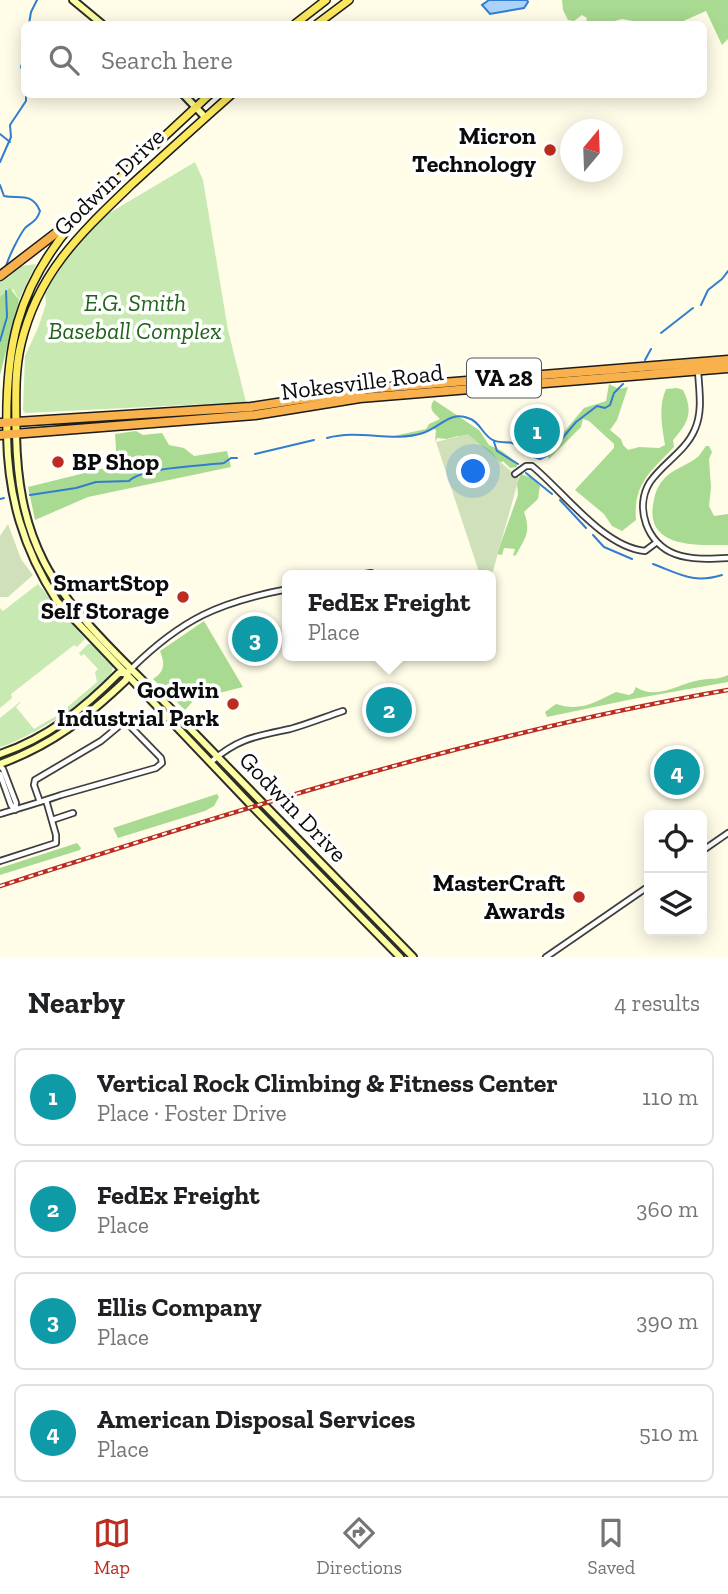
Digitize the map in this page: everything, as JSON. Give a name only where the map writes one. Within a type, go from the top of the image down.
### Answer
[{"type":"highway","points":[[0,276],[82,213]]},
{"type":"highway","name":"Nokesville Road","points":[[7,435],[255,415],[360,398],[697,367],[728,360]]},
{"type":"highway","name":"Nokesville Road","points":[[7,422],[251,407],[367,389],[697,367],[728,368]]},
{"type":"main road","points":[[299,21],[326,0]]},
{"type":"main road","points":[[321,21],[349,0]]},
{"type":"main road","name":"Godwin Drive","points":[[7,435],[9,360],[23,304],[47,256],[82,213],[206,98]]},
{"type":"main road","name":"Godwin Drive","points":[[7,422],[21,346],[34,303],[50,272],[88,226],[227,98]]},
{"type":"street","points":[[73,0],[98,21]]},
{"type":"street","points":[[187,98],[205,117]]},
{"type":"street","points":[[697,367],[700,412],[694,431],[684,446],[652,480],[645,496],[645,520],[657,542],[669,551],[682,556],[728,558]]},
{"type":"street","name":"Godwin Drive","points":[[7,435],[30,532],[45,565],[74,608],[211,762],[400,957]]},
{"type":"street","name":"Godwin Drive","points":[[7,435],[8,472],[20,528],[37,569],[66,612],[217,756],[413,957]]},
{"type":"street","points":[[515,474],[526,466],[531,466],[603,531],[622,544],[645,551],[657,542]]},
{"type":"street","points":[[37,569],[45,565]]},
{"type":"street","points":[[15,810],[16,803],[0,765],[50,742],[72,727],[125,680],[129,671],[165,637],[206,613],[239,600],[282,590]]},
{"type":"street","points":[[0,754],[50,731],[80,710],[119,673],[129,671]]},
{"type":"street","points":[[211,762],[243,739],[304,725],[343,711]]},
{"type":"street","points":[[0,814],[15,810],[43,801],[156,768],[162,763],[161,758],[125,721],[101,741],[35,780],[34,785],[43,801],[52,820],[56,843],[0,861]]},
{"type":"street","points":[[0,774],[15,810]]},
{"type":"street","points":[[52,820],[74,813]]},
{"type":"street","points":[[707,848],[728,833]]},
{"type":"street","points":[[546,957],[644,889]]},
{"type":"green space","points":[[562,0],[728,0],[728,39],[722,45],[706,11],[683,21],[586,21],[587,18],[582,15],[574,21],[568,20]]},
{"type":"green space","name":"E.G. Smith Baseball Complex","points":[[195,162],[203,180],[228,330],[246,402],[25,413],[25,356],[46,304],[45,293],[69,253],[106,215]]},
{"type":"green space","points":[[36,264],[19,300],[13,289],[0,297],[0,280],[21,266]]},
{"type":"green space","points":[[10,288],[19,300],[0,375],[0,297]]},
{"type":"green space","points":[[609,384],[619,389],[628,387],[617,420],[610,430],[621,439],[628,450],[639,447],[659,448],[665,445],[661,410],[666,389],[683,390],[689,411],[673,440],[674,447],[651,471],[641,487],[637,497],[636,520],[622,531],[612,526],[604,514],[575,490],[614,448],[614,444],[589,421],[583,419],[581,427],[549,459],[546,453],[584,408],[606,401]]},
{"type":"green space","points":[[434,400],[479,430],[489,445],[502,451],[517,463],[517,467],[510,468],[503,461],[500,463],[458,436],[437,438],[435,442],[436,430],[432,428],[412,437],[394,436],[426,429],[429,424],[440,419],[431,408]]},
{"type":"green space","points":[[136,431],[143,435],[162,433],[169,445],[184,448],[194,456],[227,451],[231,467],[88,497],[35,520],[28,487],[117,465],[115,434]]},
{"type":"green space","points":[[468,434],[519,478],[493,570],[478,570],[436,442]]},
{"type":"green space","points":[[706,446],[709,446],[712,452],[709,459],[709,506],[714,516],[728,514],[728,545],[677,542],[658,530],[653,519],[653,505],[661,483],[670,473],[697,458]]},
{"type":"green space","points":[[521,474],[532,478],[540,486],[538,499],[524,512],[526,534],[516,555],[513,556],[515,549],[504,548],[502,555],[497,554],[518,495],[517,483]]},
{"type":"green space","points":[[8,524],[21,559],[33,575],[8,597],[0,597],[0,536]]},
{"type":"green space","points":[[38,584],[85,639],[11,694],[12,698],[0,708],[0,608],[3,611]]},
{"type":"green space","points":[[204,621],[243,687],[195,699],[185,710],[153,679],[163,667],[160,651]]},
{"type":"green space","points":[[88,644],[113,666],[99,688],[46,725],[0,747],[0,718],[20,702],[16,707],[34,729],[58,715],[97,682],[95,672],[98,669],[84,654],[81,656],[79,653]]},
{"type":"green space","points":[[728,675],[728,682],[547,717],[545,712],[556,704],[573,707],[594,702],[616,692],[629,695],[636,687],[644,691],[660,692]]},
{"type":"green space","points":[[217,794],[219,797],[214,806],[205,811],[118,838],[113,828]]},
{"type":"green space","points":[[77,843],[80,850],[0,875],[0,868]]},
{"type":"water","points":[[489,0],[528,2],[524,8],[490,14],[482,5]]},
{"type":"waterway","points":[[30,21],[37,0]]},
{"type":"waterway","points":[[0,162],[11,137],[10,125],[26,98]]},
{"type":"waterway","points":[[0,134],[10,142]]},
{"type":"waterway","points":[[0,185],[4,196],[25,197],[33,201],[40,211],[36,219],[25,228],[6,266]]},
{"type":"waterway","points":[[701,305],[708,290],[728,271]]},
{"type":"waterway","points":[[0,341],[7,317],[6,291]]},
{"type":"waterway","points":[[661,333],[693,308]]},
{"type":"waterway","points":[[645,360],[651,349]]},
{"type":"waterway","points":[[327,438],[352,435],[411,436],[429,431],[450,418],[462,416],[475,422],[494,441],[516,444],[540,459],[548,455],[576,422],[597,406],[605,408],[610,405],[614,393],[623,384]]},
{"type":"waterway","points":[[255,454],[314,440]]},
{"type":"waterway","points":[[494,442],[497,451],[518,464]]},
{"type":"waterway","points":[[30,495],[96,482],[129,481],[136,476],[159,470],[224,463],[231,458],[237,458]]},
{"type":"waterway","points":[[526,473],[552,494]]},
{"type":"waterway","points":[[0,499],[4,498]]},
{"type":"waterway","points":[[560,500],[586,528]]},
{"type":"waterway","points":[[593,535],[604,547],[632,559]]},
{"type":"waterway","points":[[653,564],[695,578],[722,575]]},
{"type":"railway","points":[[0,886],[361,775],[543,728],[728,690]]},
{"type":"place","name":"Micron Technology","points":[[550,150]]},
{"type":"place","name":"Vertical Rock Climbing & Fitness Center","points":[[537,431]]},
{"type":"place","name":"BP Shop","points":[[58,462]]},
{"type":"place","name":"SmartStop Self Storage","points":[[183,597]]},
{"type":"place","name":"Ellis Company","points":[[255,639]]},
{"type":"place","name":"Godwin Industrial Park","points":[[233,704]]},
{"type":"place","name":"FedEx Freight","points":[[389,710]]},
{"type":"place","name":"American Disposal Services","points":[[677,772]]},
{"type":"place","name":"MasterCraft Awards","points":[[579,897]]}]
